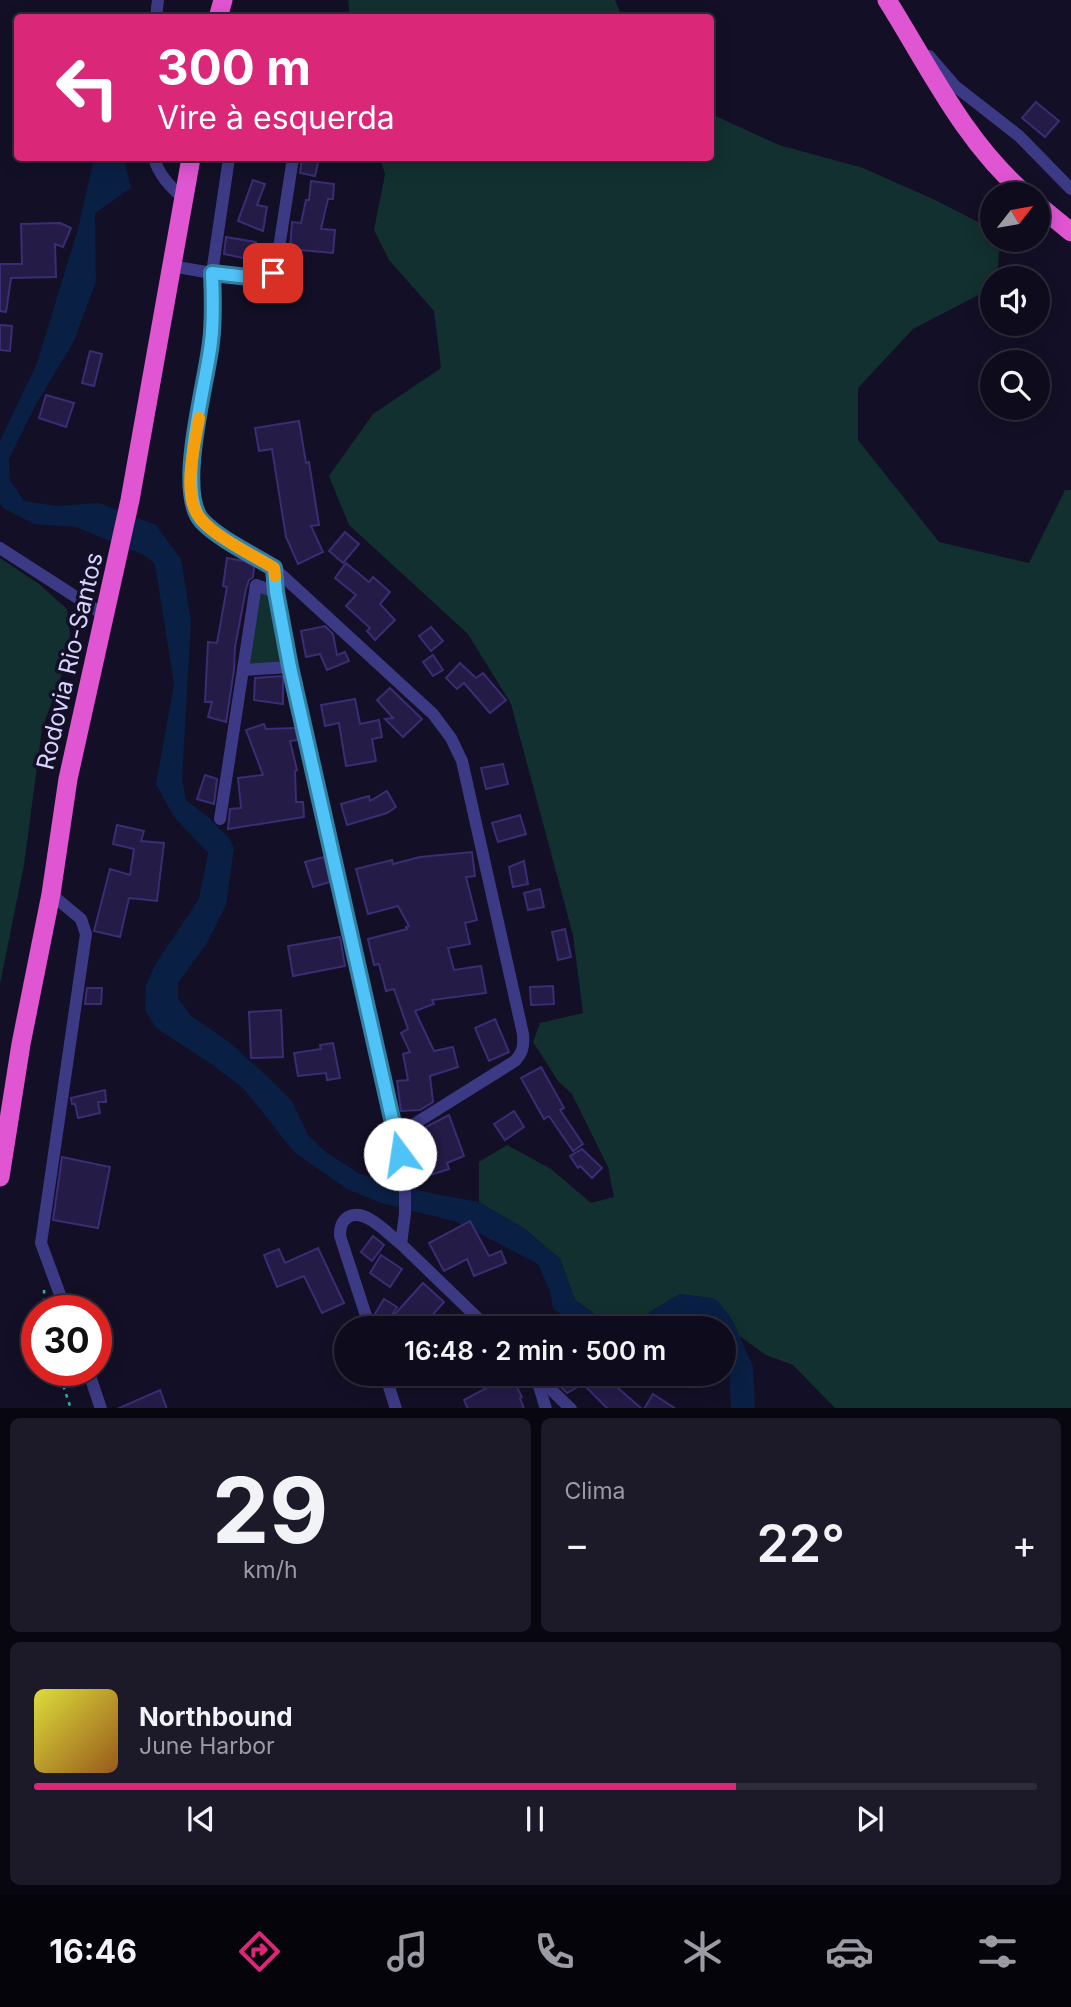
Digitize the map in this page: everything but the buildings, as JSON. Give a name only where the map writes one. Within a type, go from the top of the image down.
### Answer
[{"type":"highway","points":[[887,0],[938,89],[973,136],[1015,182]]},
{"type":"highway","name":"Rodovia Rio-Santos","points":[[0,1177],[21,1044],[51,894],[68,779],[114,581],[190,161]]},
{"type":"highway","points":[[1050,215],[1071,232]]},
{"type":"street","points":[[906,30],[955,86],[1019,136],[1070,191]]},
{"type":"street","points":[[155,161],[166,181],[184,200]]},
{"type":"street","points":[[229,161],[212,273],[214,306],[211,343],[193,454],[191,490],[195,510],[203,522],[274,568],[433,714],[452,738],[462,761],[523,1034],[522,1054],[515,1061],[395,1136]]},
{"type":"street","points":[[172,267],[258,278],[273,273],[293,161]]},
{"type":"street","points":[[0,548],[104,615]]},
{"type":"street","points":[[274,568],[290,667],[405,1172],[405,1214],[401,1244]]},
{"type":"street","points":[[220,819],[256,585],[276,592]]},
{"type":"street","points":[[243,670],[290,667]]},
{"type":"street","points":[[51,894],[81,919],[86,934],[41,1242],[60,1295]]},
{"type":"street","points":[[366,1316],[340,1236],[340,1226],[346,1218],[354,1214],[363,1215],[401,1244],[476,1316]]},
{"type":"street","points":[[94,1386],[102,1408]]},
{"type":"street","points":[[389,1386],[396,1408]]},
{"type":"street","points":[[539,1386],[546,1408]]},
{"type":"street","points":[[547,1386],[570,1408]]},
{"type":"path","points":[[63,1386],[71,1408]]},
{"type":"green space","points":[[348,0],[615,0],[621,14],[350,14]]},
{"type":"green space","points":[[714,115],[779,145],[863,168],[935,200],[980,223],[980,252],[999,252],[998,266],[980,266],[980,294],[913,329],[858,388],[858,440],[939,542],[1029,563],[1065,490],[1071,490],[1071,1408],[835,1408],[793,1365],[766,1355],[736,1334],[736,1316],[721,1316],[709,1298],[680,1294],[648,1316],[597,1316],[575,1300],[560,1259],[525,1229],[479,1202],[479,1162],[507,1145],[551,1169],[591,1203],[614,1197],[608,1167],[572,1094],[558,1081],[533,1042],[540,1023],[583,1013],[573,935],[511,704],[468,634],[349,525],[329,476],[373,414],[441,368],[434,311],[389,260],[374,230],[385,174],[381,161],[714,161]]},
{"type":"green space","points":[[0,558],[39,584],[67,609],[70,634],[68,657],[42,729],[24,865],[0,984]]},
{"type":"green space","points":[[258,589],[274,593],[286,665],[247,667]]},
{"type":"water","points":[[93,161],[125,161],[131,188],[95,213],[96,281],[74,341],[34,408],[9,459],[10,480],[24,501],[57,506],[99,503],[156,525],[181,559],[191,621],[182,780],[186,800],[229,838],[234,848],[226,905],[207,943],[178,983],[178,998],[190,1015],[229,1042],[292,1101],[308,1135],[324,1151],[360,1174],[430,1193],[479,1202],[525,1229],[560,1259],[575,1300],[597,1316],[564,1316],[553,1309],[550,1291],[538,1264],[457,1222],[381,1203],[347,1189],[294,1152],[244,1089],[156,1028],[145,1010],[146,986],[155,965],[199,899],[208,853],[174,817],[156,784],[174,684],[155,564],[144,555],[76,527],[34,524],[3,508],[0,503],[0,441],[37,363],[78,229]]},
{"type":"water","points":[[680,1294],[709,1298],[710,1310],[690,1313],[687,1316],[648,1316]]},
{"type":"waterway","points":[[674,1316],[695,1308],[710,1310],[714,1316]]},
{"type":"waterway","points":[[736,1358],[741,1369],[743,1408]]},
{"type":"slow traffic","points":[[199,418],[191,490],[195,510],[203,522],[274,568],[275,576]]},
{"type":"route","points":[[273,273],[258,278],[212,273],[214,306],[211,343],[193,454],[191,490],[195,510],[203,522],[274,568],[290,667],[400,1154]]}]
